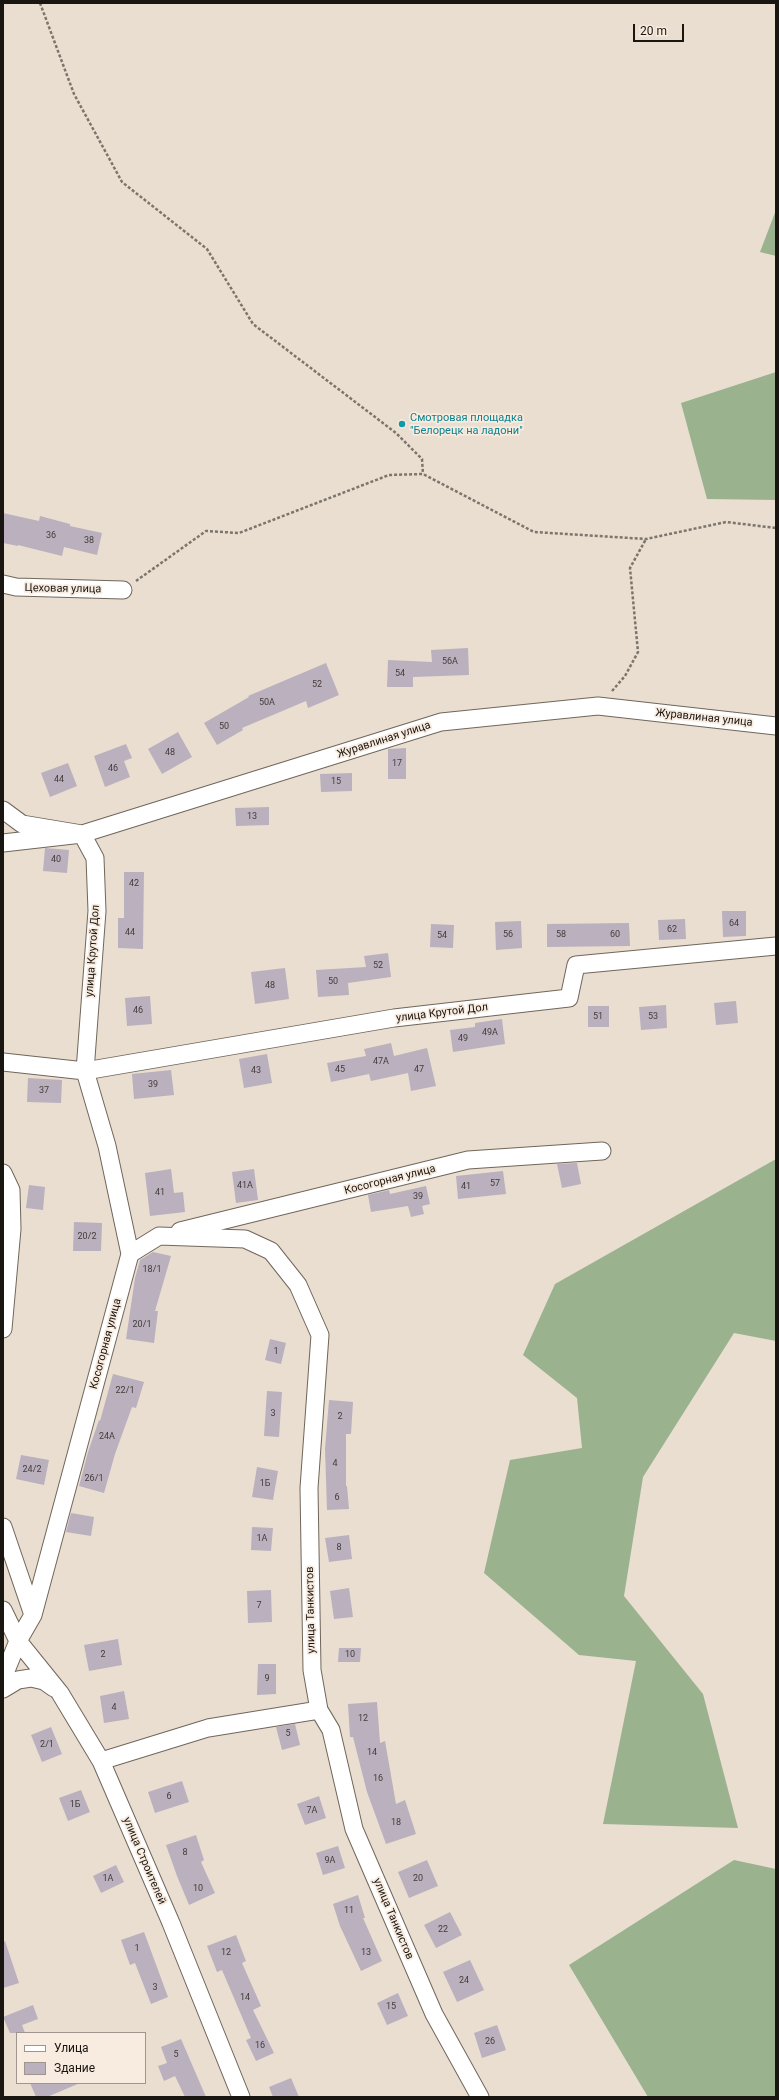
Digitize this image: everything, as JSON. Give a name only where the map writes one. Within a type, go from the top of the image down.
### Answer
[{"type":"street","name":"Цеховая улица","points":[[3,584],[16,588],[123,590]]},
{"type":"street","name":"Журавлиная улица","points":[[3,843],[82,834],[442,722],[598,706],[776,726]]},
{"type":"street","points":[[3,810],[22,824],[82,834]]},
{"type":"street","name":"улица Крутой Дол","points":[[82,834],[95,858],[96,911],[85,1071]]},
{"type":"street","name":"улица Крутой Дол","points":[[3,1062],[85,1071],[394,1018],[569,998],[576,965],[776,946]]},
{"type":"street","name":"Косогорная улица","points":[[3,1678],[18,1641],[33,1615],[130,1254],[106,1146],[85,1071]]},
{"type":"street","name":"Косогорная улица","points":[[159,1236],[468,1160],[602,1151]]},
{"type":"street","points":[[3,1173],[11,1190],[12,1229],[5,1267],[3,1329]]},
{"type":"street","points":[[130,1254],[159,1236]]},
{"type":"street","name":"улица Танкистов","points":[[159,1236],[245,1239],[271,1251],[298,1285],[320,1335],[309,1488],[312,1670],[319,1710],[331,1730],[354,1829],[434,2014],[480,2097]]},
{"type":"street","points":[[3,1527],[33,1615]]},
{"type":"street","name":"улица Строителей","points":[[3,1610],[18,1641],[60,1693],[101,1761],[171,1924],[241,2097]]},
{"type":"street","points":[[3,1689],[18,1680],[31,1678],[44,1681],[60,1693]]},
{"type":"street","points":[[101,1761],[208,1728],[319,1710]]},
{"type":"path","points":[[40,3],[74,94],[122,182],[207,249],[253,324],[396,433],[422,459],[423,474]]},
{"type":"path","points":[[123,590],[206,531],[238,533],[389,475],[423,474],[534,532],[646,539],[726,522],[776,528]]},
{"type":"path","points":[[598,706],[626,676],[638,652],[630,568],[646,539]]},
{"type":"green space","points":[[776,210],[776,256],[760,252]]},
{"type":"green space","points":[[776,372],[776,500],[707,499],[681,403]]},
{"type":"green space","points":[[776,1159],[776,1341],[734,1333],[643,1477],[624,1596],[703,1694],[738,1828],[603,1824],[636,1661],[579,1655],[484,1573],[510,1460],[582,1448],[577,1398],[523,1355],[555,1284]]},
{"type":"green space","points":[[734,1860],[776,1869],[776,2097],[648,2097],[569,1965]]},
{"type":"building","points":[[3,513],[39,521],[40,516],[70,524],[70,526],[102,533],[97,555],[64,547],[62,556],[18,545],[3,543]]},
{"type":"building","points":[[468,648],[469,675],[413,677],[413,687],[387,687],[388,660],[432,662],[431,650]]},
{"type":"building","points":[[326,663],[339,695],[308,708],[306,701],[242,728],[243,730],[217,745],[204,723],[249,697],[248,696]]},
{"type":"building","points":[[178,732],[192,757],[162,774],[148,749]]},
{"type":"building","points":[[126,744],[132,758],[124,761],[130,777],[105,787],[94,756]]},
{"type":"building","points":[[406,748],[406,779],[388,779],[388,749]]},
{"type":"building","points":[[68,763],[77,786],[50,797],[41,773]]},
{"type":"building","points":[[352,773],[352,791],[321,792],[320,774]]},
{"type":"building","points":[[269,807],[269,825],[236,826],[235,808]]},
{"type":"building","points":[[45,848],[69,850],[67,873],[43,871]]},
{"type":"building","points":[[124,872],[144,872],[143,949],[118,948],[118,918],[124,918]]},
{"type":"building","points":[[722,911],[746,911],[746,936],[723,937]]},
{"type":"building","points":[[685,919],[686,939],[659,940],[658,920]]},
{"type":"building","points":[[521,921],[522,948],[496,950],[495,922]]},
{"type":"building","points":[[629,923],[630,946],[547,947],[547,924]]},
{"type":"building","points":[[431,924],[454,925],[453,948],[430,947]]},
{"type":"building","points":[[388,953],[391,977],[348,983],[349,995],[318,997],[316,970],[366,967],[364,956]]},
{"type":"building","points":[[285,968],[289,999],[255,1004],[251,972]]},
{"type":"building","points":[[150,996],[152,1024],[127,1026],[125,998]]},
{"type":"building","points":[[736,1001],[738,1023],[716,1025],[714,1003]]},
{"type":"building","points":[[666,1005],[667,1028],[641,1030],[639,1007]]},
{"type":"building","points":[[588,1006],[609,1006],[609,1027],[588,1027]]},
{"type":"building","points":[[502,1019],[505,1044],[453,1052],[450,1030],[475,1027],[475,1023]]},
{"type":"building","points":[[391,1043],[394,1056],[427,1048],[436,1086],[411,1091],[408,1073],[371,1081],[369,1074],[331,1082],[327,1063],[366,1056],[364,1049]]},
{"type":"building","points":[[267,1054],[272,1083],[244,1088],[239,1059]]},
{"type":"building","points":[[171,1070],[174,1095],[134,1099],[132,1074]]},
{"type":"building","points":[[28,1078],[62,1080],[61,1103],[27,1102]]},
{"type":"building","points":[[577,1163],[581,1184],[562,1188],[557,1164]]},
{"type":"building","points":[[171,1169],[174,1193],[183,1192],[185,1212],[150,1216],[145,1173]]},
{"type":"building","points":[[254,1169],[258,1200],[236,1203],[232,1172]]},
{"type":"building","points":[[503,1171],[506,1194],[458,1199],[456,1176]]},
{"type":"building","points":[[29,1185],[45,1187],[43,1210],[26,1208]]},
{"type":"building","points":[[426,1186],[430,1204],[422,1206],[424,1214],[411,1217],[408,1206],[371,1212],[368,1195],[389,1190],[390,1194]]},
{"type":"building","points":[[74,1222],[102,1223],[101,1251],[73,1251]]},
{"type":"building","points":[[153,1252],[171,1256],[155,1311],[158,1311],[154,1343],[126,1339],[135,1278],[140,1260]]},
{"type":"building","points":[[270,1339],[286,1343],[281,1364],[265,1360]]},
{"type":"building","points":[[113,1374],[144,1382],[136,1408],[132,1407],[115,1454],[104,1493],[79,1486],[88,1452],[99,1420],[100,1421]]},
{"type":"building","points":[[267,1391],[282,1392],[279,1437],[264,1436]]},
{"type":"building","points":[[329,1400],[353,1402],[351,1434],[346,1434],[346,1486],[349,1509],[327,1510],[325,1449]]},
{"type":"building","points":[[21,1455],[49,1460],[44,1485],[16,1479]]},
{"type":"building","points":[[257,1467],[278,1471],[273,1500],[252,1497]]},
{"type":"building","points":[[71,1513],[94,1517],[91,1536],[66,1532]]},
{"type":"building","points":[[252,1527],[273,1528],[271,1551],[251,1550]]},
{"type":"building","points":[[349,1535],[352,1559],[329,1562],[325,1538]]},
{"type":"building","points":[[349,1588],[353,1617],[334,1619],[330,1591]]},
{"type":"building","points":[[271,1590],[272,1622],[248,1623],[247,1591]]},
{"type":"building","points":[[118,1639],[122,1665],[89,1671],[84,1645]]},
{"type":"building","points":[[339,1648],[361,1648],[360,1662],[338,1662]]},
{"type":"building","points":[[258,1664],[276,1664],[276,1694],[257,1695]]},
{"type":"building","points":[[124,1691],[129,1719],[104,1723],[100,1696]]},
{"type":"building","points":[[377,1702],[380,1743],[385,1741],[396,1804],[405,1800],[416,1834],[386,1844],[367,1792],[353,1737],[350,1737],[348,1704]]},
{"type":"building","points":[[295,1724],[300,1745],[282,1750],[276,1727]]},
{"type":"building","points":[[51,1727],[62,1754],[42,1762],[31,1735]]},
{"type":"building","points":[[182,1781],[189,1802],[155,1813],[148,1792]]},
{"type":"building","points":[[81,1790],[90,1812],[68,1821],[59,1798]]},
{"type":"building","points":[[319,1796],[326,1818],[305,1825],[297,1804]]},
{"type":"building","points":[[196,1835],[204,1860],[201,1862],[215,1893],[189,1905],[166,1845]]},
{"type":"building","points":[[338,1846],[345,1868],[323,1875],[316,1853]]},
{"type":"building","points":[[427,1860],[438,1886],[409,1898],[398,1872]]},
{"type":"building","points":[[116,1865],[124,1882],[101,1893],[93,1876]]},
{"type":"building","points":[[358,1895],[365,1918],[363,1918],[382,1961],[361,1971],[340,1926],[333,1904]]},
{"type":"building","points":[[450,1912],[462,1935],[436,1948],[424,1925]]},
{"type":"building","points":[[144,1932],[168,1997],[151,2004],[135,1963],[130,1965],[121,1940]]},
{"type":"building","points":[[236,1935],[246,1961],[242,1963],[261,2006],[253,2010],[274,2053],[256,2061],[246,2040],[251,2038],[222,1970],[217,1972],[207,1946]]},
{"type":"building","points":[[5,1941],[19,1983],[3,1988],[3,1942]]},
{"type":"building","points":[[470,1960],[484,1990],[457,2002],[443,1972]]},
{"type":"building","points":[[398,1993],[408,2016],[387,2025],[377,2003]]},
{"type":"building","points":[[33,2005],[38,2019],[22,2025],[25,2032],[10,2033],[3,2017]]},
{"type":"building","points":[[497,2025],[506,2050],[482,2058],[474,2033]]},
{"type":"building","points":[[181,2039],[206,2097],[185,2097],[175,2076],[164,2081],[158,2066],[167,2063],[161,2047]]},
{"type":"building","points":[[291,2078],[299,2097],[273,2097],[269,2087]]},
{"type":"building","points":[[30,2084],[78,2084],[47,2097],[36,2097]]},
{"type":"place","name":"Смотровая площадка \"Белорецк на ладони\"","points":[[402,424]]}]
